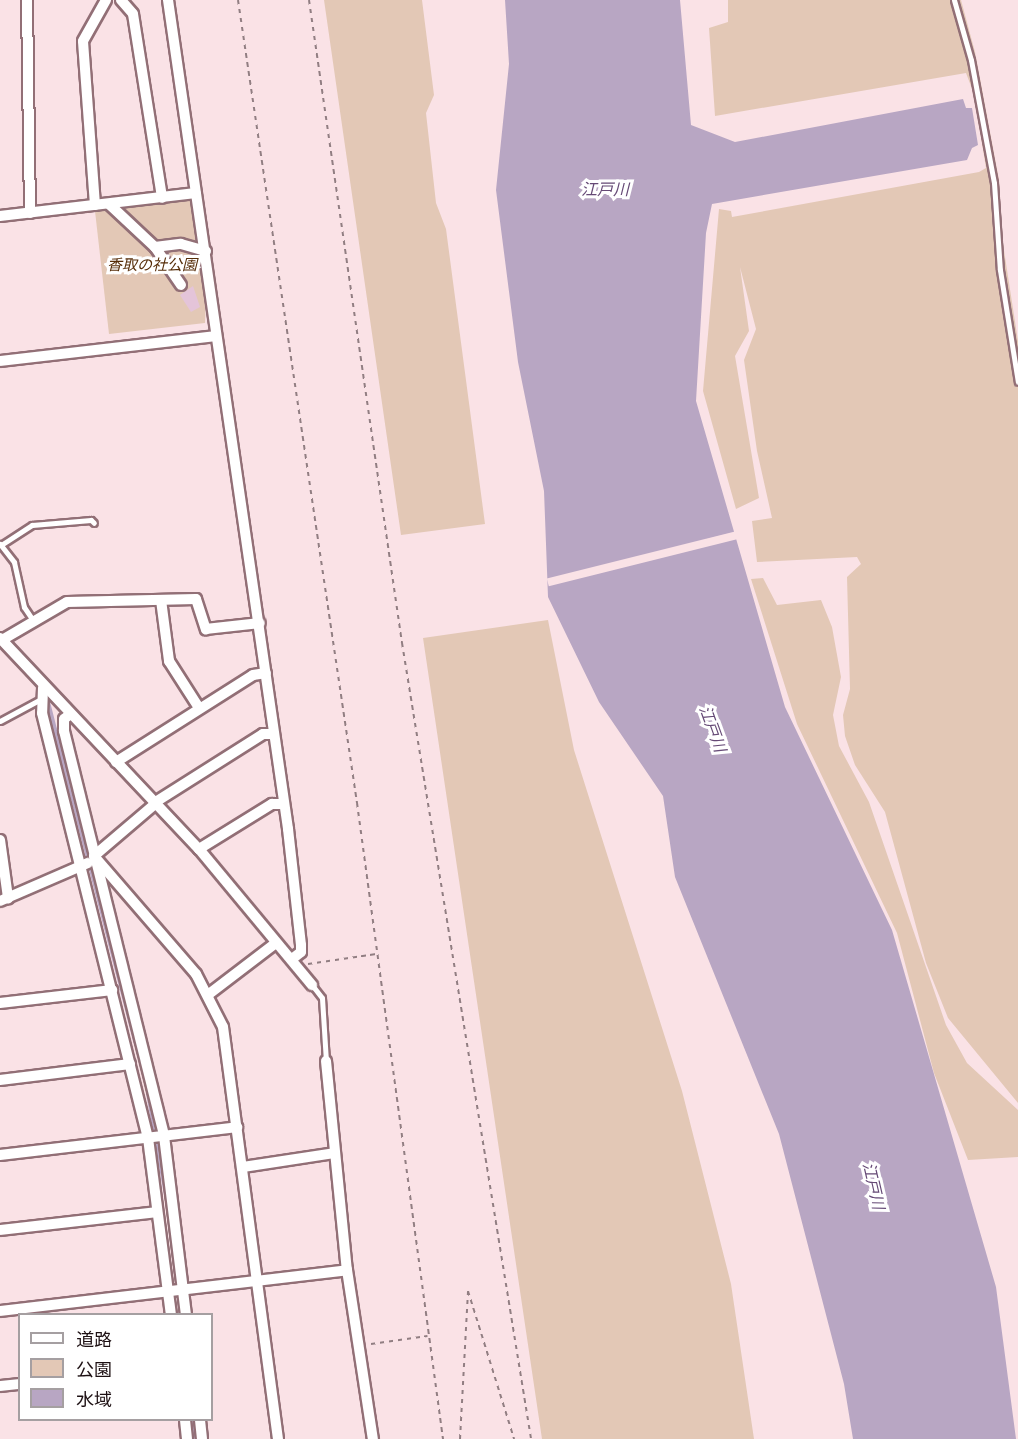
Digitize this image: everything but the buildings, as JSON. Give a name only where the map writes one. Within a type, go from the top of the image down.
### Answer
[{"type":"street","points":[[27,0],[30,213]]},
{"type":"street","points":[[96,206],[83,41],[106,0]]},
{"type":"street","points":[[120,0],[134,14],[162,198]]},
{"type":"street","points":[[168,0],[260,623],[272,734],[301,945],[301,952],[292,959]]},
{"type":"street","points":[[0,216],[196,193]]},
{"type":"street","points":[[109,204],[155,247],[181,285]]},
{"type":"street","points":[[155,247],[181,244],[206,251]]},
{"type":"street","points":[[0,361],[216,336]]},
{"type":"street","points":[[260,623],[213,631],[206,629],[196,599],[67,602],[1,639],[69,715],[199,849],[312,985]]},
{"type":"street","points":[[161,600],[169,661],[200,708]]},
{"type":"street","points":[[116,762],[253,675],[266,673]]},
{"type":"street","points":[[44,688],[41,699],[148,1138],[171,1313]]},
{"type":"street","points":[[69,715],[64,719],[64,732],[164,1136],[186,1313]]},
{"type":"street","points":[[0,840],[4,899],[94,858],[155,803],[263,734],[272,734]]},
{"type":"street","points":[[199,849],[272,804],[283,804]]},
{"type":"street","points":[[94,858],[167,939],[209,994],[228,1045],[278,1439]]},
{"type":"street","points":[[209,994],[276,943]]},
{"type":"street","points":[[0,1003],[112,990]]},
{"type":"street","points":[[326,1061],[347,1270],[361,1345],[373,1439]]},
{"type":"street","points":[[0,1080],[130,1064]]},
{"type":"street","points":[[0,1155],[237,1127]]},
{"type":"street","points":[[243,1167],[334,1153]]},
{"type":"street","points":[[0,1230],[157,1212]]},
{"type":"street","points":[[0,1311],[347,1270]]},
{"type":"street","points":[[0,1386],[18,1384]]},
{"type":"street","points":[[185,1421],[187,1439]]},
{"type":"street","points":[[200,1421],[202,1439]]},
{"type":"lane","points":[[954,0],[971,60],[992,171],[999,270],[1018,382]]},
{"type":"lane","points":[[34,622],[24,608],[14,562],[0,545],[32,525],[94,523]]},
{"type":"lane","points":[[0,721],[28,703],[41,699]]},
{"type":"lane","points":[[312,985],[322,998],[326,1061]]},
{"type":"path","points":[[238,0],[376,954],[443,1439]]},
{"type":"path","points":[[309,0],[402,643],[531,1439]]},
{"type":"path","points":[[299,969],[314,962],[376,954]]},
{"type":"path","points":[[460,1439],[468,1291],[514,1439]]},
{"type":"path","points":[[361,1345],[427,1336]]},
{"type":"green space","points":[[324,0],[422,0],[434,95],[426,113],[436,203],[446,229],[485,524],[401,535]]},
{"type":"green space","points":[[728,0],[961,0],[975,52],[999,180],[1001,231],[1018,341],[1018,1103],[948,1018],[926,963],[885,812],[855,765],[845,736],[843,715],[850,689],[847,577],[861,564],[857,557],[757,562],[752,521],[772,518],[757,451],[744,360],[756,329],[740,267],[749,331],[735,356],[759,498],[736,509],[703,391],[719,209],[731,211],[732,217],[979,172],[986,168],[974,94],[966,73],[715,116],[709,28],[728,22]]},
{"type":"green space","name":"香取の社公園","points":[[193,200],[206,298],[205,323],[109,334],[95,211]]},
{"type":"green space","points":[[763,578],[777,605],[821,600],[832,627],[841,677],[833,715],[839,746],[869,802],[946,1025],[967,1063],[1018,1110],[1018,1157],[968,1160],[934,1073],[897,933],[797,724],[751,579]]},
{"type":"green space","points":[[548,620],[574,750],[682,1091],[731,1284],[754,1439],[542,1439],[423,638]]},
{"type":"water","name":"江戸川","points":[[505,0],[680,0],[691,125],[735,142],[963,99],[966,108],[972,108],[978,145],[972,148],[967,160],[712,204],[706,233],[696,401],[785,707],[892,930],[996,1287],[1016,1439],[853,1439],[844,1384],[779,1134],[675,877],[663,796],[599,702],[548,597],[544,491],[518,362],[496,190],[509,64]]},
{"type":"pier","points":[[737,531],[739,539],[549,586],[547,578]]},
{"type":"waterway","points":[[48,702],[135,1042]]},
{"type":"waterway","points":[[148,1093],[167,1201]]},
{"type":"waterway","points":[[193,1421],[195,1439]]}]
